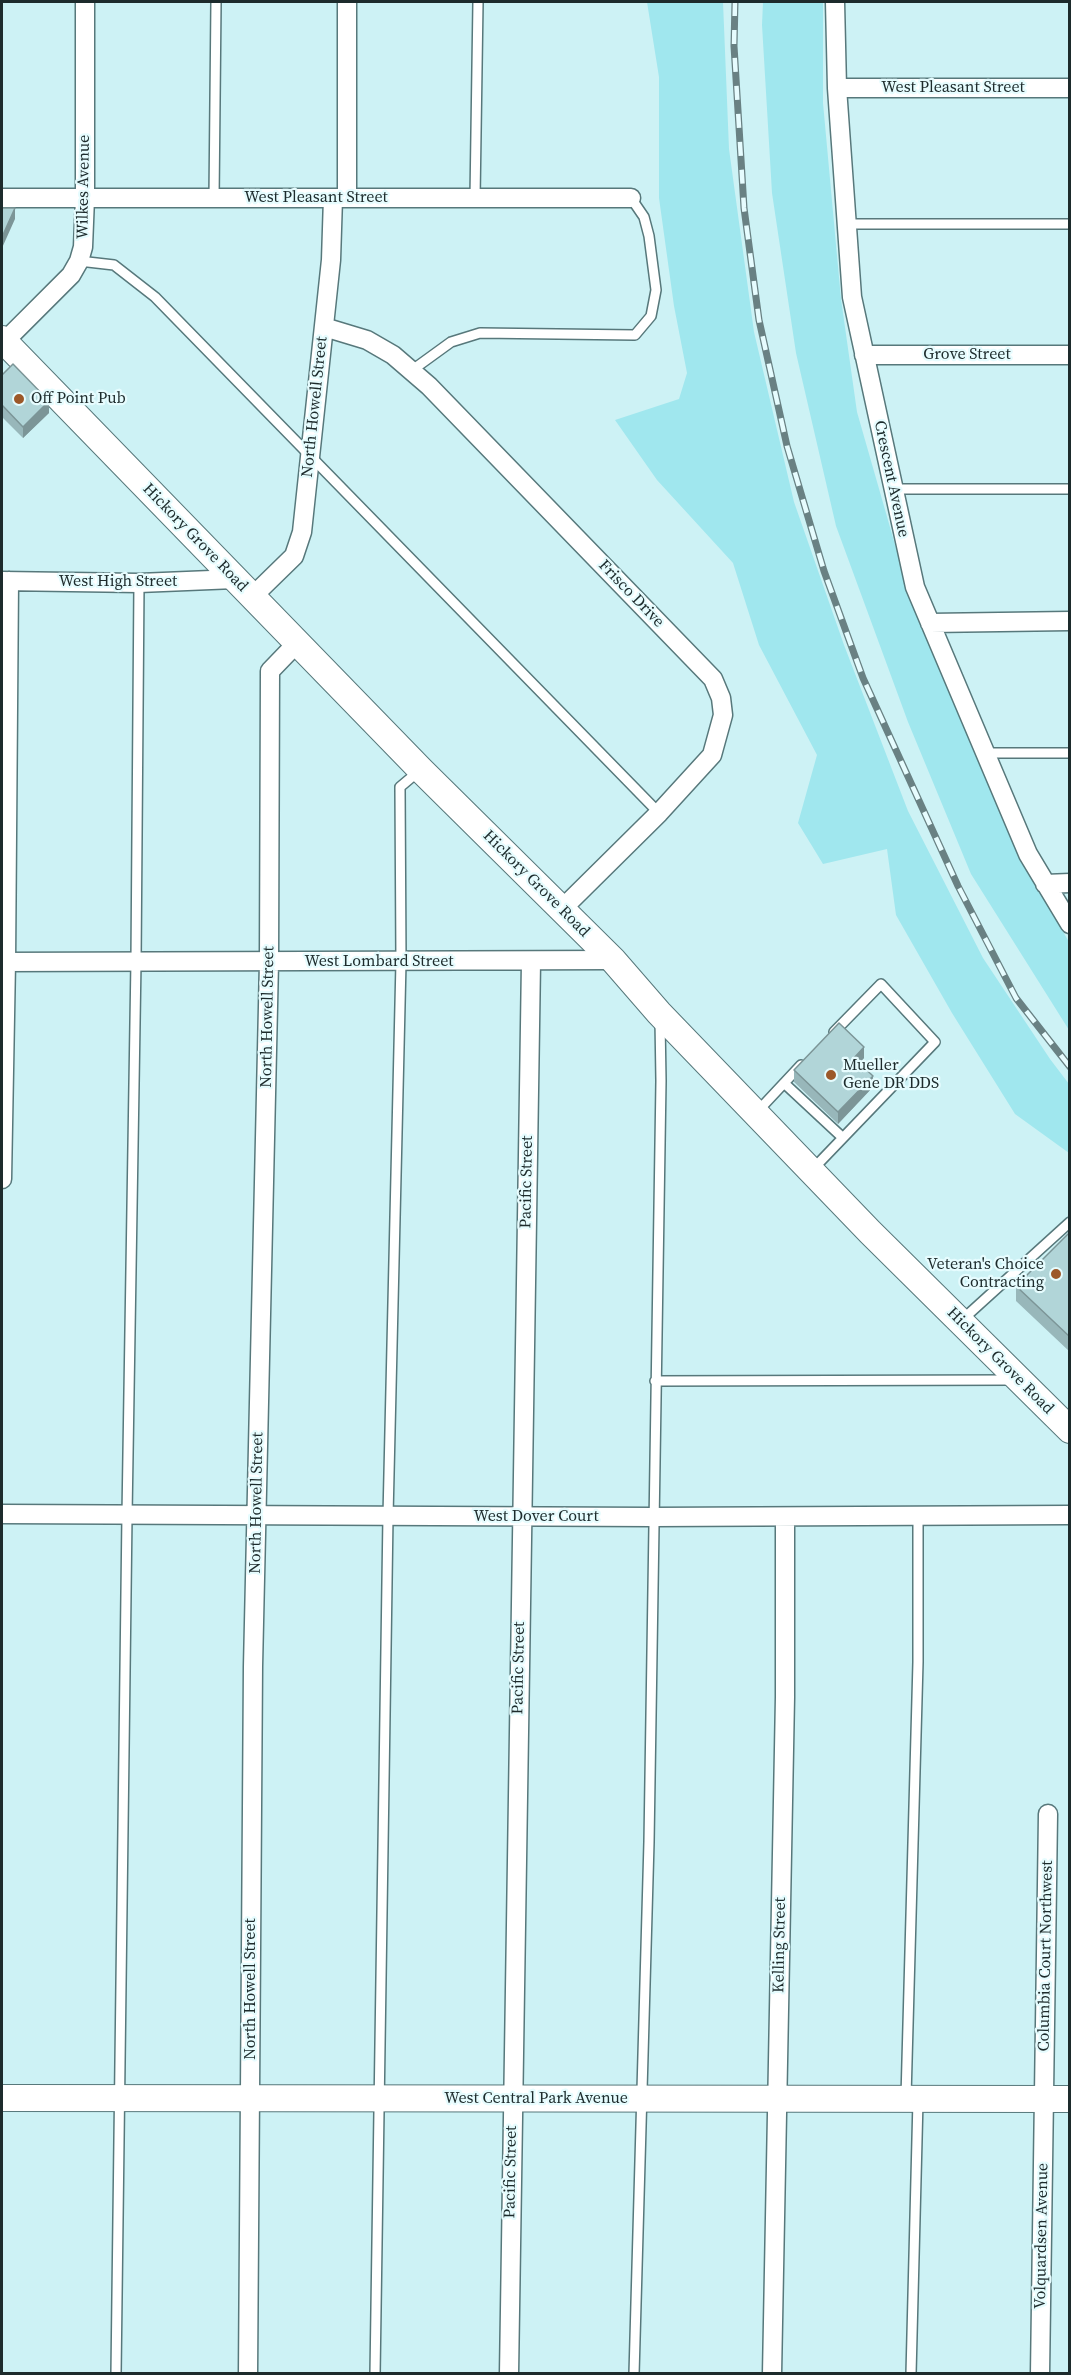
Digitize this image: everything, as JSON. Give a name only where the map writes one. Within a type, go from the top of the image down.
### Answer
[{"type":"main road","name":"Hickory Grove Road","points":[[3,340],[421,770],[613,960],[660,1013],[811,1170],[1070,1430]]},
{"type":"main road","name":"West Central Park Avenue","points":[[2,2098],[1070,2099]]},
{"type":"street","name":"Wilkes Avenue","points":[[3,340],[72,275],[79,261],[84,229],[85,198],[85,2]]},
{"type":"street","name":"North Howell Street","points":[[252,597],[294,556],[302,532],[331,260],[340,198],[347,2]]},
{"type":"street","name":"Crescent Avenue","points":[[835,2],[837,88],[852,297],[915,587],[1028,854],[1070,924]]},
{"type":"street","name":"West Pleasant Street","points":[[837,88],[1070,88]]},
{"type":"street","name":"West Pleasant Street","points":[[2,198],[631,198]]},
{"type":"street","name":"Frisco Drive","points":[[324,327],[367,339],[393,355],[438,395],[713,679],[722,698],[723,715],[712,755],[659,813],[562,909]]},
{"type":"street","name":"Grove Street","points":[[864,355],[1070,355]]},
{"type":"street","name":"West High Street","points":[[5,581],[139,583],[235,579]]},
{"type":"street","points":[[2,1179],[5,581]]},
{"type":"street","points":[[930,623],[1070,621]]},
{"type":"street","name":"North Howell Street","points":[[248,2373],[253,1689],[269,962],[270,671],[297,643]]},
{"type":"street","points":[[1045,884],[1070,884]]},
{"type":"street","name":"West Lombard Street","points":[[4,962],[613,960]]},
{"type":"street","name":"Pacific Street","points":[[509,2373],[531,962]]},
{"type":"street","name":"West Dover Court","points":[[2,1514],[653,1517],[1070,1515]]},
{"type":"street","name":"Kelling Street","points":[[772,2373],[785,1697],[784,1517]]},
{"type":"street","name":"Columbia Court Northwest","points":[[1044,2099],[1048,1814]]},
{"type":"street","name":"Volquardsen Avenue","points":[[1040,2373],[1044,2099]]},
{"type":"lane","points":[[214,199],[216,2]]},
{"type":"lane","points":[[475,198],[478,2]]},
{"type":"lane","points":[[411,371],[452,342],[480,333],[635,335],[651,316],[656,290],[649,236],[644,217],[631,198]]},
{"type":"lane","points":[[845,224],[1070,224]]},
{"type":"lane","points":[[79,261],[114,265],[155,297],[659,813]]},
{"type":"lane","points":[[893,489],[1070,489]]},
{"type":"lane","points":[[116,2373],[136,961],[139,583]]},
{"type":"lane","points":[[985,753],[1070,753]]},
{"type":"lane","points":[[375,2373],[388,1516],[401,962],[400,787],[421,770]]},
{"type":"lane","points":[[811,1170],[935,1042],[881,984],[824,1042]]},
{"type":"lane","points":[[634,2373],[649,1842],[661,1081],[660,1013]]},
{"type":"lane","points":[[756,1113],[808,1058]]},
{"type":"lane","points":[[784,1083],[842,1137]]},
{"type":"lane","points":[[961,1322],[1070,1222]]},
{"type":"lane","points":[[656,1382],[999,1382],[1019,1379]]},
{"type":"lane","points":[[911,2373],[918,1516]]},
{"type":"shaded area","points":[[647,2],[723,2],[729,149],[754,332],[794,502],[844,645],[908,811],[983,958],[1069,1084],[1069,1153],[1015,1114],[952,1013],[896,915],[887,849],[823,864],[798,823],[817,755],[759,645],[733,563],[657,480],[615,420],[679,399],[687,373],[674,306],[659,198],[659,77]]},
{"type":"shaded area","points":[[763,2],[823,2],[823,103],[841,299],[857,412],[906,583],[1029,873],[1069,942],[1069,1030],[971,874],[908,722],[836,526],[796,353],[772,193],[762,25]]},
{"type":"building","points":[[2,208],[15,208],[2,237]]},
{"type":"building","name":"Off Point Pub","points":[[13,364],[49,401],[23,427],[2,405],[2,375]]},
{"type":"building","name":"Mueller Gene DR DDS","points":[[839,1023],[864,1047],[854,1058],[873,1076],[838,1112],[794,1070]]},
{"type":"building","name":"Veteran's Choice Contracting","points":[[1070,1232],[1070,1337],[1016,1286]]},
{"type":"railway","points":[[735,2],[734,46],[744,208],[759,320],[787,446],[824,571],[863,678],[958,886],[1016,998],[1070,1067]]},
{"type":"place","name":"Off Point Pub","points":[[19,399]]},
{"type":"place","name":"Mueller Gene DR DDS","points":[[831,1075]]},
{"type":"place","name":"Veteran's Choice Contracting","points":[[1056,1274]]}]
